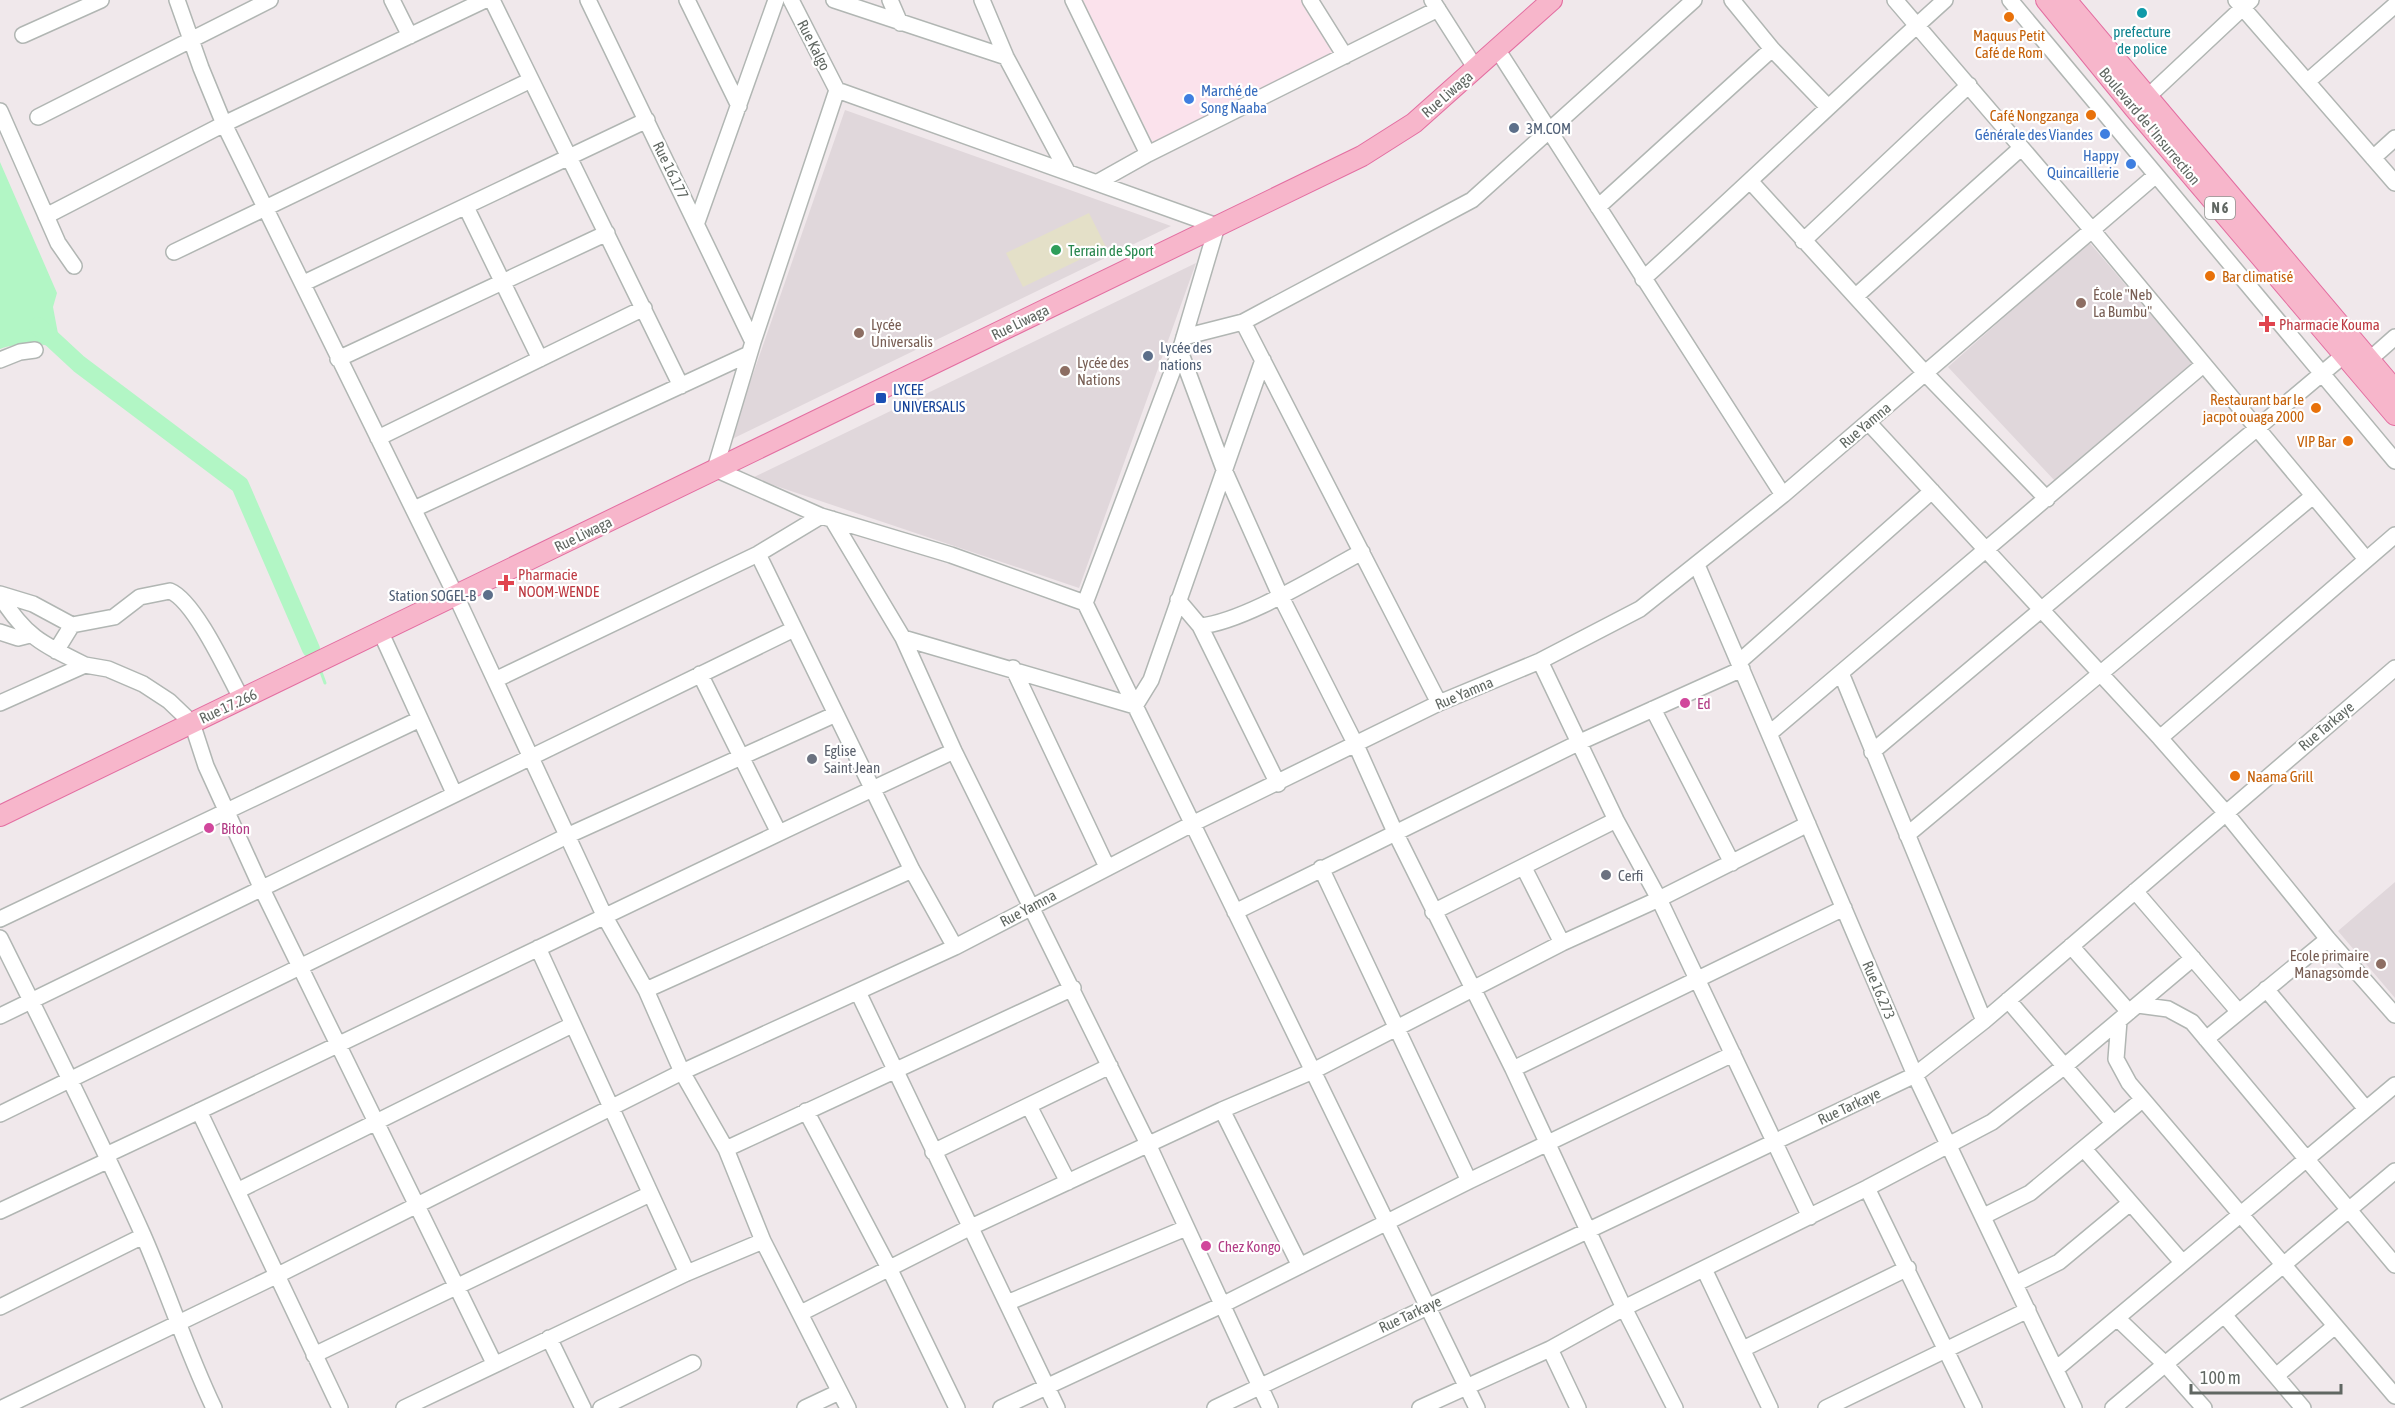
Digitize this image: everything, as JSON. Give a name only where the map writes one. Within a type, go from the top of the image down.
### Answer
[{"type":"main road","name":"Boulevard de l'Insurrection","points":[[2046,0],[2141,103],[2395,390]]},
{"type":"main road","name":"Boulevard de l'Insurrection","points":[[2066,0],[2141,103],[2395,415]]},
{"type":"main road","name":"Rue Liwaga","points":[[456,596],[1389,141],[1476,69],[1548,2]]},
{"type":"main road","name":"Rue 17.266","points":[[0,816],[456,596]]},
{"type":"street","points":[[22,35],[101,0]]},
{"type":"street","points":[[177,0],[224,124],[268,209],[338,359],[456,596],[569,835],[605,917],[646,990],[682,1071],[726,1149],[763,1241],[848,1408]]},
{"type":"street","points":[[393,0],[410,36]]},
{"type":"street","points":[[46,216],[224,124],[485,0]]},
{"type":"street","points":[[492,0],[681,386]]},
{"type":"street","name":"Rue 16.177","points":[[588,0],[697,222],[751,348]]},
{"type":"street","points":[[687,0],[739,106]]},
{"type":"street","points":[[697,222],[776,0]]},
{"type":"street","name":"Rue Kalgo","points":[[791,0],[837,90]]},
{"type":"street","points":[[834,0],[1006,57]]},
{"type":"street","points":[[890,0],[900,23]]},
{"type":"street","points":[[982,0],[1006,57],[1067,171]]},
{"type":"street","points":[[1074,0],[1148,154]]},
{"type":"street","points":[[1310,0],[1345,57]]},
{"type":"street","points":[[1182,344],[1243,322],[1472,200],[1694,0]]},
{"type":"street","points":[[1732,0],[1772,48],[1827,106]]},
{"type":"street","points":[[1895,0],[2092,230],[2366,559]]},
{"type":"street","points":[[1643,279],[1751,182],[1827,106],[1945,0]]},
{"type":"street","points":[[2010,0],[2395,461]]},
{"type":"street","points":[[38,117],[266,1]]},
{"type":"street","points":[[2141,103],[2243,3],[2395,183]]},
{"type":"street","points":[[1098,182],[1148,154],[1345,57],[1435,5],[1476,69]]},
{"type":"street","points":[[2308,81],[2395,5]]},
{"type":"street","points":[[1598,207],[1772,48]]},
{"type":"street","points":[[1497,50],[1783,495]]},
{"type":"street","points":[[174,252],[268,209],[531,80]]},
{"type":"street","points":[[1803,241],[1969,86]]},
{"type":"street","points":[[1085,603],[1182,344],[1217,226],[837,90],[751,348],[715,469],[826,517],[951,555],[1085,603],[1477,1408]]},
{"type":"street","points":[[0,111],[58,243],[74,266]]},
{"type":"street","points":[[304,283],[646,120]]},
{"type":"street","points":[[2373,158],[2395,138]]},
{"type":"street","points":[[1856,296],[2021,148]]},
{"type":"street","name":"Rue Yamna","points":[[2,1408],[276,1276],[682,1071],[956,946],[1192,824],[1278,784],[1439,703],[1540,661],[1640,609],[1783,495],[2156,175]]},
{"type":"street","points":[[1751,182],[1926,373],[2047,499]]},
{"type":"street","points":[[466,207],[540,359]]},
{"type":"street","points":[[338,359],[607,233]]},
{"type":"street","points":[[378,438],[644,308]]},
{"type":"street","points":[[1243,322],[1439,703]]},
{"type":"street","points":[[2369,360],[2395,337]]},
{"type":"street","points":[[1182,344],[1225,472],[1281,595],[1356,745],[1433,912],[1513,1070],[1624,1308],[1675,1408]]},
{"type":"street","points":[[414,509],[681,386],[751,348]]},
{"type":"street","points":[[0,360],[20,352],[35,350]]},
{"type":"street","points":[[1872,752],[2344,355]]},
{"type":"street","points":[[1135,706],[1151,680],[1263,360]]},
{"type":"street","points":[[1770,733],[2203,365]]},
{"type":"street","points":[[1868,423],[2160,738],[2225,812],[2328,939],[2395,1015]]},
{"type":"street","points":[[1235,912],[1321,868],[1580,742],[1653,710],[1740,666],[1932,491]]},
{"type":"street","points":[[1907,835],[2313,496]]},
{"type":"street","points":[[495,680],[758,554],[826,517]]},
{"type":"street","points":[[826,517],[903,638],[954,751],[1148,1144],[1270,1408]]},
{"type":"street","points":[[2160,738],[2395,535]]},
{"type":"street","points":[[1200,626],[1225,622],[1362,552]]},
{"type":"street","points":[[758,554],[912,870],[956,946]]},
{"type":"street","name":"Rue 16.273","points":[[1697,565],[1915,1075],[2074,1408]]},
{"type":"street","points":[[0,595],[33,604],[72,625],[114,617],[146,595],[165,591],[174,592],[196,617],[242,700]]},
{"type":"street","points":[[0,595],[15,620],[30,635],[85,665],[108,669],[142,684],[169,701],[192,723],[206,766],[261,887],[494,1363]]},
{"type":"street","points":[[1178,600],[1200,626],[1278,784]]},
{"type":"street","points":[[56,651],[72,625]]},
{"type":"street","points":[[0,1016],[453,793],[794,629]]},
{"type":"street","points":[[0,632],[18,638],[30,635]]},
{"type":"street","points":[[381,633],[418,720],[453,793]]},
{"type":"street","points":[[903,638],[1013,668],[1135,706]]},
{"type":"street","points":[[1540,661],[1616,820],[1659,899],[1810,1217]]},
{"type":"street","points":[[0,703],[85,665]]},
{"type":"street","points":[[1013,668],[1107,867]]},
{"type":"street","name":"Rue Tarkaye","points":[[1215,1408],[1915,1075],[1984,1021],[2395,668]]},
{"type":"street","points":[[700,674],[779,833]]},
{"type":"street","points":[[1841,674],[1984,1021]]},
{"type":"street","points":[[1653,710],[1732,863]]},
{"type":"street","points":[[0,1114],[569,835],[836,714]]},
{"type":"street","points":[[0,919],[418,720]]},
{"type":"street","points":[[0,1211],[200,1111],[339,1046],[538,948],[954,751]]},
{"type":"street","points":[[1433,912],[1616,820]]},
{"type":"street","points":[[801,1313],[969,1228],[1222,1110],[1313,1071],[1562,943],[1659,899],[1808,824]]},
{"type":"street","points":[[1321,868],[1469,1180]]},
{"type":"street","points":[[1524,868],[1562,943]]},
{"type":"street","points":[[646,990],[912,870]]},
{"type":"street","points":[[2135,891],[2238,1011]]},
{"type":"street","points":[[1513,1070],[1844,908]]},
{"type":"street","points":[[0,938],[108,1157],[214,1408]]},
{"type":"street","points":[[2206,1039],[2328,939]]},
{"type":"street","points":[[2071,946],[2129,1012]]},
{"type":"street","points":[[538,948],[609,1108],[687,1273]]},
{"type":"street","points":[[1420,1408],[1550,1349],[1624,1308],[1810,1217],[1950,1146],[1992,1122],[2066,1065],[2193,958]]},
{"type":"street","points":[[726,1149],[1072,988]]},
{"type":"street","points":[[2266,989],[2366,1109]]},
{"type":"street","points":[[858,992],[1057,1408]]},
{"type":"street","points":[[2008,1000],[2066,1065],[2113,1123]]},
{"type":"street","points":[[2129,1012],[2168,1009],[2186,1017],[2395,1265]]},
{"type":"street","points":[[2129,1012],[2116,1059],[2120,1069],[2142,1100],[2395,1396]]},
{"type":"street","points":[[237,1191],[572,1025]]},
{"type":"street","points":[[1001,1408],[1222,1305],[1469,1180],[1733,1054]]},
{"type":"street","points":[[933,1152],[1110,1066]]},
{"type":"street","points":[[2056,1369],[2395,1085]]},
{"type":"street","points":[[1984,1216],[2030,1192],[2142,1100]]},
{"type":"street","points":[[1029,1106],[1068,1182]]},
{"type":"street","points":[[1222,1110],[1300,1266]]},
{"type":"street","points":[[200,1111],[340,1408]]},
{"type":"street","points":[[806,1111],[889,1268],[957,1408]]},
{"type":"street","points":[[2084,1149],[2182,1262]]},
{"type":"street","points":[[2113,1408],[2130,1403],[2165,1364],[2395,1171]]},
{"type":"street","points":[[1867,1188],[1908,1268],[1974,1408]]},
{"type":"street","points":[[314,1355],[650,1194]]},
{"type":"street","points":[[2015,1284],[2064,1258],[2130,1203]]},
{"type":"street","points":[[1007,1303],[1186,1228]]},
{"type":"street","points":[[0,1306],[143,1236]]},
{"type":"street","points":[[404,1408],[494,1363],[687,1273],[763,1241]]},
{"type":"street","points":[[1743,1349],[1908,1268]]},
{"type":"street","points":[[1704,1269],[1770,1408]]},
{"type":"street","points":[[1826,1408],[1948,1351],[2028,1310]]},
{"type":"street","points":[[2225,1316],[2303,1408]]},
{"type":"street","points":[[2117,1318],[2165,1364],[2204,1408]]},
{"type":"street","points":[[2276,1376],[2335,1326]]},
{"type":"street","points":[[549,1338],[583,1408]]},
{"type":"street","points":[[1550,1349],[1578,1408]]},
{"type":"street","points":[[601,1408],[693,1363]]},
{"type":"street","points":[[805,1408],[839,1392]]},
{"type":"shaded area","name":"Marché de Song Naaba","points":[[1083,0],[1304,0],[1339,55],[1153,143]]},
{"type":"shaded area","name":"Lycée Universalis","points":[[845,110],[1171,226],[730,440]]},
{"type":"shaded area","points":[[0,162],[57,293],[53,307],[59,339],[52,347],[26,344],[0,349]]},
{"type":"shaded area","name":"Terrain de Sport","points":[[1089,213],[1106,247],[1023,287],[1006,253]]},
{"type":"shaded area","name":"École \"Neb La Bumbu\"","points":[[2089,242],[2192,363],[2055,481],[1948,367]]},
{"type":"shaded area","name":"Lycée des Nations","points":[[1196,263],[1079,588],[752,478]]},
{"type":"shaded area","name":"Ecole primaire Managsomde","points":[[2395,882],[2395,998],[2338,931]]},
{"type":"waterway","points":[[38,326],[79,364],[240,485],[311,649]]},
{"type":"waterway","points":[[321,672],[325,683]]},
{"type":"place","name":"prefecture de police","points":[[2142,13]]},
{"type":"place","name":"Maquus Petit Café de Rom","points":[[2009,17]]},
{"type":"place","name":"Marché de Song Naaba","points":[[1189,99]]},
{"type":"place","name":"Café Nongzanga","points":[[2091,115]]},
{"type":"place","name":"3M.COM","points":[[1514,128]]},
{"type":"place","name":"Générale des Viandes","points":[[2105,134]]},
{"type":"place","name":"Happy Quincaillerie","points":[[2131,164]]},
{"type":"place","name":"Terrain de Sport","points":[[1056,250]]},
{"type":"place","name":"Bar climatisé","points":[[2210,276]]},
{"type":"place","name":"École \"Neb La Bumbu\"","points":[[2081,303]]},
{"type":"place","name":"Pharmacie Kouma","points":[[2267,324]]},
{"type":"place","name":"Lycée Universalis","points":[[859,333]]},
{"type":"place","name":"Lycée des nations","points":[[1148,356]]},
{"type":"place","name":"Lycée des Nations","points":[[1065,371]]},
{"type":"place","name":"LYCEE UNIVERSALIS","points":[[881,398]]},
{"type":"place","name":"Restaurant bar le jacpot ouaga 2000","points":[[2316,408]]},
{"type":"place","name":"VIP Bar","points":[[2348,441]]},
{"type":"place","name":"Pharmacie NOOM-WENDE","points":[[506,583]]},
{"type":"place","name":"Station SOGEL-B","points":[[488,595]]},
{"type":"place","name":"Ed","points":[[1685,703]]},
{"type":"place","name":"Eglise Saint Jean","points":[[812,759]]},
{"type":"place","name":"Naama Grill","points":[[2235,776]]},
{"type":"place","name":"Biton","points":[[209,828]]},
{"type":"place","name":"Cerfi","points":[[1606,875]]},
{"type":"place","name":"Ecole primaire Managsomde","points":[[2381,964]]},
{"type":"place","name":"Chez Kongo","points":[[1206,1246]]}]
